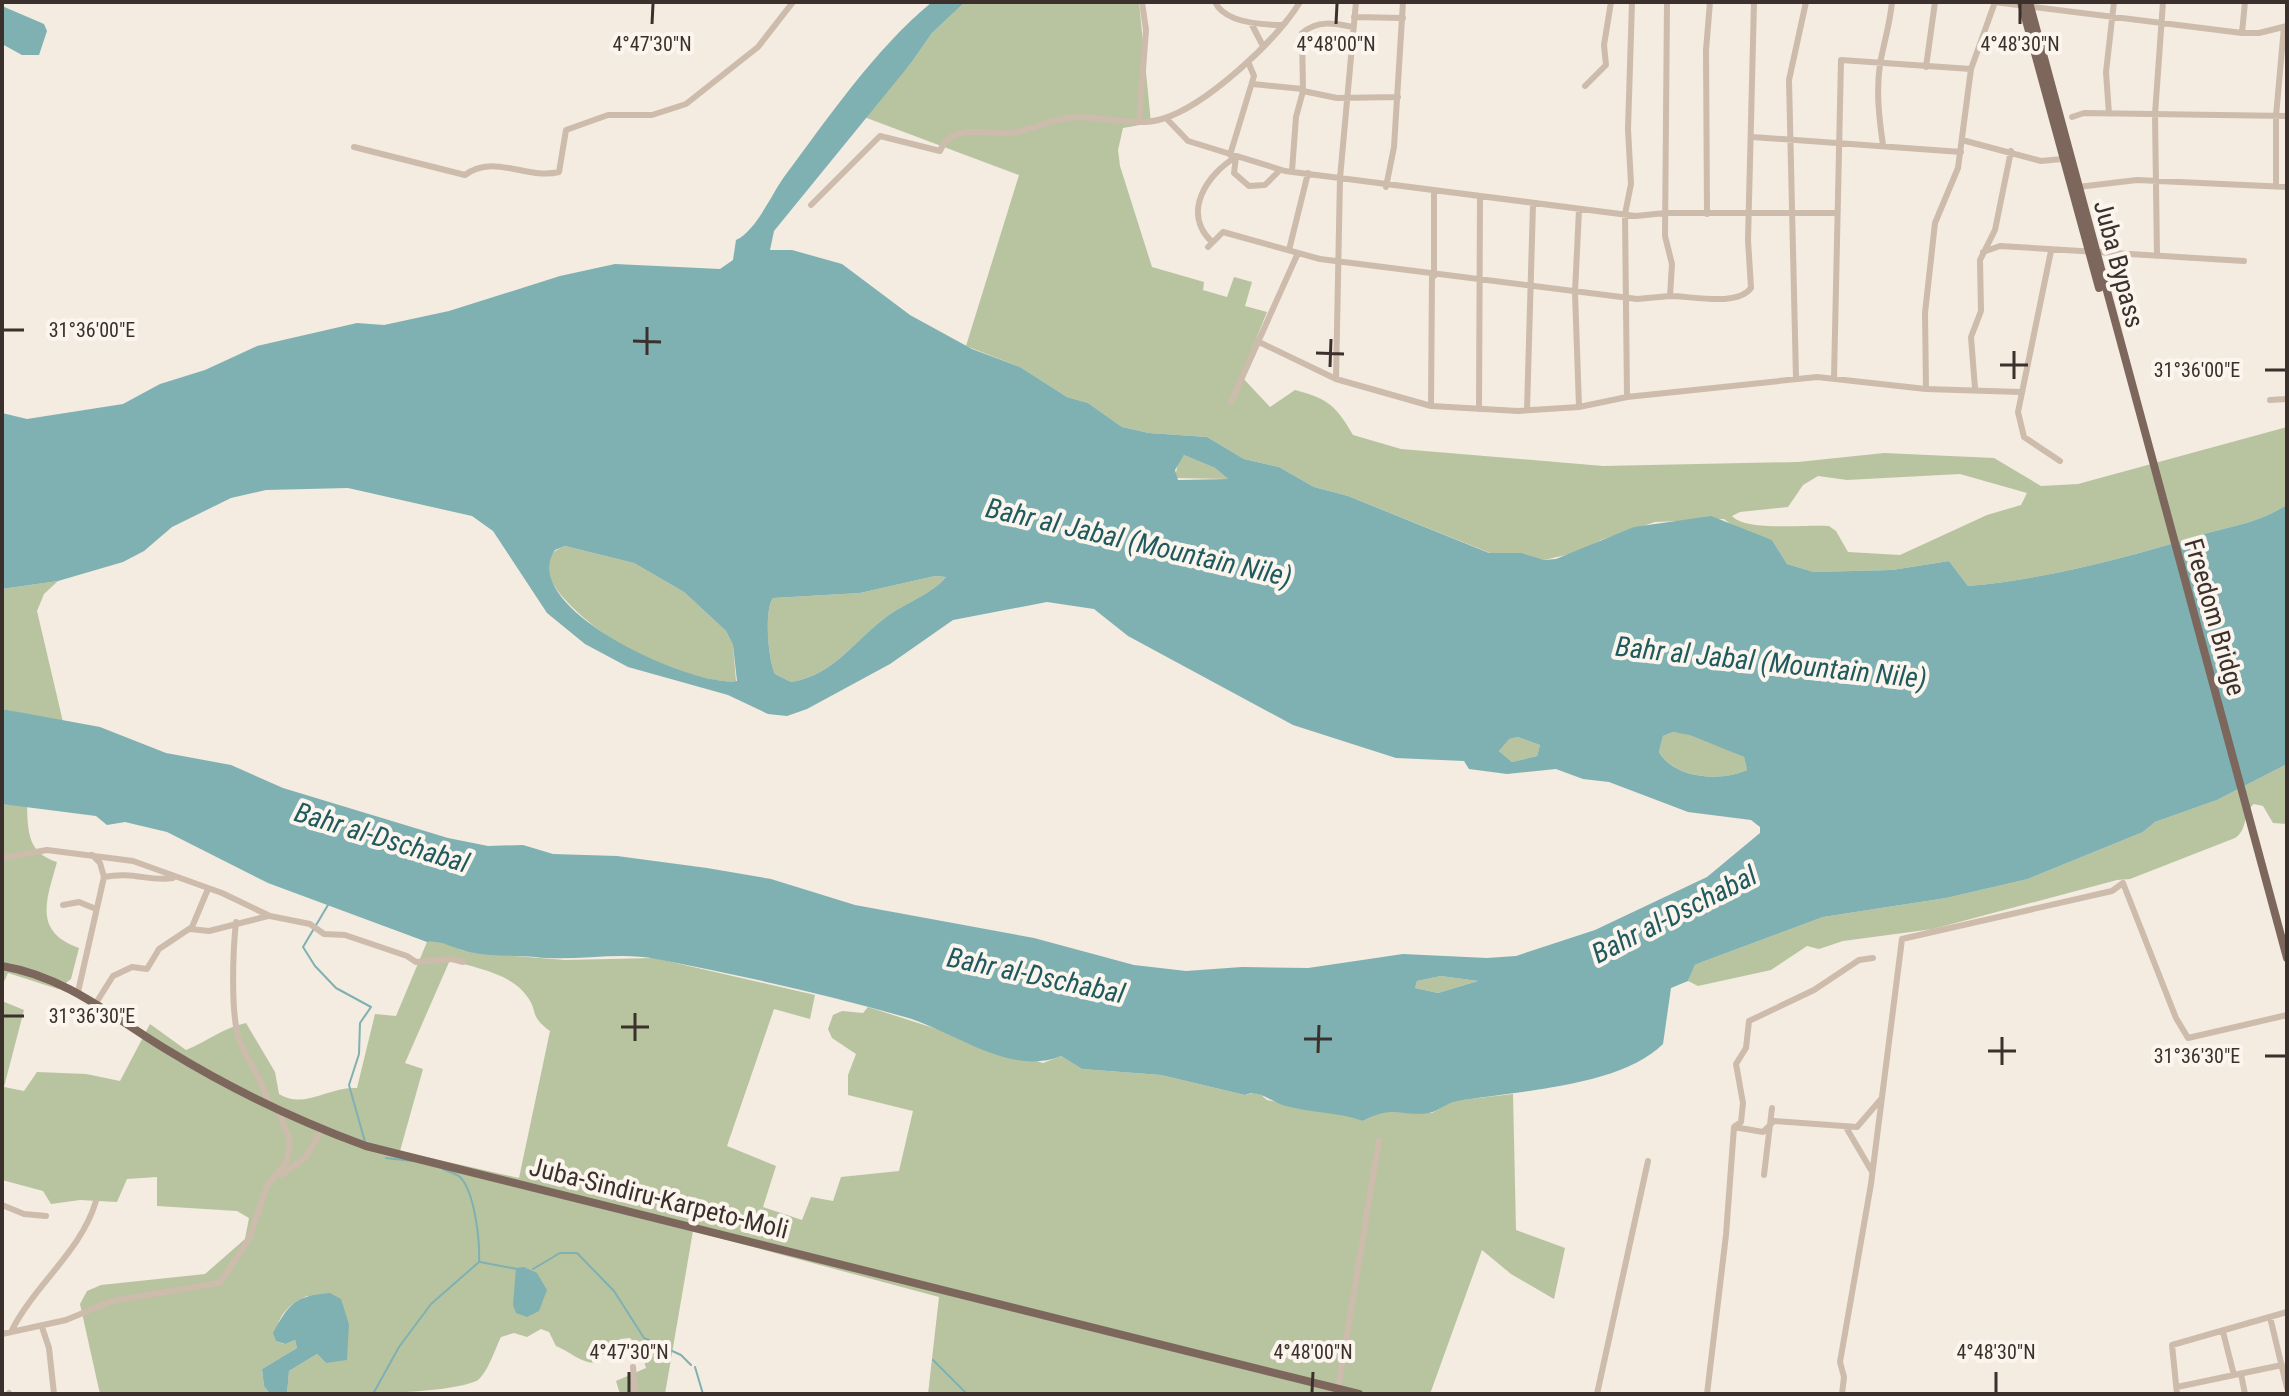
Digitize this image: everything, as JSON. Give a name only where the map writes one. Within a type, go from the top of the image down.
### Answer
[{"type":"main road","name":"Juba Bypass","points":[[2026,4],[2062,159],[2074,188]]},
{"type":"main road","name":"Juba Bypass","points":[[2026,4],[2136,407]]},
{"type":"main road","name":"Freedom Bridge","points":[[2136,407],[2287,958]]},
{"type":"main road","name":"Juba-Sindiru-Karpeto-Moli","points":[[2,964],[46,977],[78,992],[167,1050],[273,1106],[384,1151],[1334,1391],[1359,1394]]},
{"type":"street","points":[[354,147],[465,175],[475,168],[493,164],[526,172],[559,172],[566,130],[608,115],[652,115],[686,104],[758,47],[793,2]]},
{"type":"street","points":[[1139,122],[1146,30],[1142,2]]},
{"type":"street","points":[[1215,2],[1228,16],[1257,24],[1285,25]]},
{"type":"street","points":[[811,205],[880,136],[940,151],[945,141],[970,132],[1009,133],[1068,118],[1139,122],[1166,118],[1249,64],[1285,25],[1300,2]]},
{"type":"street","points":[[1336,379],[1340,178],[1356,2]]},
{"type":"street","points":[[1386,187],[1392,165],[1403,2]]},
{"type":"street","points":[[1585,86],[1606,65],[1604,45],[1611,2]]},
{"type":"street","points":[[1627,397],[1625,214],[1631,184],[1628,129],[1632,2]]},
{"type":"street","points":[[1667,2],[1665,236],[1672,264],[1670,296]]},
{"type":"street","points":[[1707,214],[1706,50],[1710,2]]},
{"type":"street","points":[[1233,156],[1209,177],[1197,213],[1200,227],[1210,244],[1223,232],[1298,253],[1433,276],[1626,298],[1730,298],[1749,292],[1752,278],[1749,214],[1754,2]]},
{"type":"street","points":[[1796,378],[1789,80],[1806,2]]},
{"type":"street","points":[[1883,145],[1878,111],[1880,64],[1889,31],[1892,2]]},
{"type":"street","points":[[1926,67],[1935,2]]},
{"type":"street","points":[[1926,389],[1925,313],[1934,229],[1961,152],[1971,69],[1993,2],[2242,33],[2285,26],[2276,116],[2276,187]]},
{"type":"street","points":[[2067,12],[2068,2]]},
{"type":"street","points":[[2109,114],[2106,72],[2114,2]]},
{"type":"street","points":[[2157,256],[2159,182],[2155,114],[2163,2]]},
{"type":"street","points":[[2242,33],[2245,2]]},
{"type":"street","points":[[1354,17],[1403,18]]},
{"type":"street","points":[[1249,20],[1263,46]]},
{"type":"street","points":[[1292,171],[1296,117],[1303,90],[1302,33],[1313,24],[1353,27]]},
{"type":"street","points":[[1834,378],[1841,60],[1971,69]]},
{"type":"street","points":[[1249,64],[1255,71],[1233,156],[1234,173],[1249,186],[1265,185],[1280,170]]},
{"type":"street","points":[[1253,84],[1349,99],[1398,97]]},
{"type":"street","points":[[2072,117],[2109,114],[2287,116]]},
{"type":"street","points":[[1166,118],[1188,141],[1233,156],[1280,170],[1386,187],[1625,214],[1836,213]]},
{"type":"street","points":[[1752,137],[1961,152]]},
{"type":"street","points":[[1962,140],[2041,161],[2062,159]]},
{"type":"street","points":[[1975,388],[1971,337],[1981,311],[1979,277],[1983,252],[1995,230],[2011,151]]},
{"type":"street","points":[[1289,250],[1308,173]]},
{"type":"street","points":[[2074,188],[2124,180],[2287,187]]},
{"type":"street","points":[[1431,406],[1434,192]]},
{"type":"street","points":[[1479,409],[1480,198]]},
{"type":"street","points":[[1527,410],[1533,204]]},
{"type":"street","points":[[1579,210],[1575,292],[1579,407]]},
{"type":"street","points":[[1983,252],[2000,246],[2244,261]]},
{"type":"street","points":[[2051,251],[2018,412],[2024,437],[2060,461]]},
{"type":"street","points":[[1231,402],[1298,253]]},
{"type":"street","points":[[1257,341],[1336,379],[1431,406],[1527,410],[1579,407],[1627,397],[1735,384],[1770,385],[1796,378],[1834,378],[1926,389],[1975,388],[2020,392]]},
{"type":"street","points":[[2270,400],[2287,399]]},
{"type":"street","points":[[2,858],[47,850],[133,861],[270,916],[310,924],[324,934],[345,935],[407,956],[416,962],[452,959],[463,962]]},
{"type":"street","points":[[78,992],[104,877],[100,863],[92,855]]},
{"type":"street","points":[[104,877],[137,873],[156,881],[173,878]]},
{"type":"street","points":[[1842,1394],[1844,1377],[1840,1362],[1882,1098],[1902,939],[2112,891],[2123,883],[2176,1018],[2188,1038],[2287,1015]]},
{"type":"street","points":[[96,1003],[113,976],[132,967],[147,969],[159,949],[190,929],[208,889]]},
{"type":"street","points":[[63,905],[79,902],[96,909]]},
{"type":"street","points":[[190,929],[209,931],[270,916]]},
{"type":"street","points":[[2,1334],[42,1327],[112,1301],[220,1283],[249,1239],[264,1191],[287,1161],[290,1141],[263,1078],[238,1038],[232,978],[236,922]]},
{"type":"street","points":[[1734,1127],[1741,1122],[1743,1110],[1736,1066],[1746,1048],[1749,1021],[1814,990],[1859,960],[1873,958]]},
{"type":"street","points":[[1847,1129],[1864,1122],[1882,1098]]},
{"type":"street","points":[[1764,1175],[1774,1121],[1772,1108]]},
{"type":"street","points":[[1734,1127],[1763,1132],[1774,1121]]},
{"type":"street","points":[[1774,1121],[1812,1126],[1837,1124],[1847,1129],[1871,1170]]},
{"type":"street","points":[[1707,1394],[1726,1235],[1734,1127]]},
{"type":"street","points":[[278,1176],[305,1158],[323,1128]]},
{"type":"street","points":[[1334,1391],[1379,1140]]},
{"type":"street","points":[[1597,1394],[1648,1161]]},
{"type":"street","points":[[11,1332],[30,1297],[77,1242],[96,1201]]},
{"type":"street","points":[[2,1206],[46,1216]]},
{"type":"street","points":[[2282,1365],[2177,1391],[2172,1345],[2287,1312]]},
{"type":"street","points":[[2270,1317],[2287,1388]]},
{"type":"street","points":[[42,1327],[49,1348],[54,1394]]},
{"type":"street","points":[[2223,1332],[2245,1394]]},
{"type":"street","points":[[633,1367],[635,1394]]},
{"type":"green space","points":[[965,2],[1139,2],[1151,123],[1123,128],[1118,150],[1120,166],[1152,267],[1204,282],[1203,290],[1227,297],[1234,277],[1252,282],[1245,306],[1267,312],[1241,376],[1270,407],[1295,390],[1307,393],[1330,405],[1353,435],[1401,449],[1603,466],[1798,462],[1884,453],[1994,458],[2041,486],[2078,484],[2287,427],[2287,505],[2245,523],[2115,559],[2057,573],[1968,586],[1949,561],[1892,570],[1814,572],[1787,564],[1772,540],[1737,529],[1724,519],[1655,522],[1601,540],[1579,552],[1544,560],[1490,553],[1348,496],[1314,487],[1279,467],[1244,459],[1207,437],[1149,433],[1122,427],[1088,403],[1067,397],[1020,367],[966,346],[1019,175],[864,117],[911,63],[932,33]],"holes":[[[1960,474],[2027,493],[2021,505],[1987,515],[1900,555],[1848,552],[1836,531],[1829,526],[1763,526],[1739,521],[1732,516],[1740,512],[1788,507],[1803,485],[1818,476],[1847,480]]]},
{"type":"green space","points":[[1184,455],[1215,468],[1228,479],[1175,478],[1178,462]]},
{"type":"green space","points":[[565,546],[634,563],[684,592],[726,631],[733,645],[736,681],[713,680],[666,666],[629,650],[584,618],[567,602],[547,570],[550,556]]},
{"type":"green space","points":[[935,576],[946,577],[927,593],[877,624],[844,655],[820,672],[791,682],[775,674],[768,635],[773,598],[860,593]]},
{"type":"green space","points":[[58,581],[44,594],[37,611],[63,722],[2,709],[2,589]]},
{"type":"green space","points":[[1673,732],[1691,734],[1744,757],[1747,770],[1712,777],[1676,768],[1659,752],[1663,736]]},
{"type":"green space","points":[[1518,737],[1540,745],[1537,756],[1512,762],[1499,751],[1508,739]]},
{"type":"green space","points":[[2287,764],[2287,824],[2273,823],[2263,806],[2254,804],[2235,838],[2130,879],[1933,929],[1843,941],[1819,949],[1807,946],[1771,970],[1698,986],[1688,981],[1695,965],[1823,917],[1946,898],[2028,879],[2143,832],[2155,822],[2217,800]]},
{"type":"green space","points":[[2,806],[27,806],[29,833],[35,847],[57,862],[47,901],[49,923],[54,933],[79,948],[71,979],[58,989],[8,973],[2,986]]},
{"type":"green space","points":[[445,941],[461,950],[477,953],[565,960],[654,958],[815,995],[810,1019],[774,1009],[727,1146],[776,1166],[763,1207],[802,1220],[811,1197],[833,1201],[841,1177],[899,1171],[913,1111],[848,1095],[848,1075],[856,1054],[832,1038],[828,1029],[833,1015],[842,1011],[863,1013],[868,1007],[1043,1063],[1061,1056],[1082,1069],[1161,1075],[1245,1095],[1258,1092],[1267,1100],[1349,1115],[1363,1121],[1383,1111],[1432,1113],[1452,1101],[1513,1094],[1516,1230],[1565,1248],[1554,1299],[1511,1274],[1482,1250],[1430,1394],[928,1394],[939,1297],[693,1231],[665,1394],[620,1394],[616,1381],[646,1368],[641,1351],[630,1338],[620,1339],[595,1363],[556,1346],[549,1332],[541,1329],[527,1337],[514,1333],[501,1337],[482,1376],[463,1385],[386,1393],[287,1394],[289,1371],[317,1354],[326,1363],[349,1324],[344,1311],[307,1296],[288,1308],[280,1319],[276,1341],[284,1344],[295,1340],[297,1348],[262,1369],[264,1386],[270,1394],[100,1394],[80,1304],[87,1291],[101,1285],[205,1274],[245,1239],[249,1218],[237,1211],[157,1206],[157,1177],[127,1179],[117,1202],[80,1200],[51,1204],[43,1191],[2,1180],[2,1001],[24,1010],[4,1087],[24,1091],[37,1072],[86,1074],[120,1081],[150,1024],[186,1050],[246,1023],[275,1072],[279,1094],[298,1100],[307,1099],[357,1088],[375,1014],[396,1016],[427,942]],"holes":[[[450,960],[511,981],[530,1000],[536,1017],[550,1031],[519,1178],[400,1151],[423,1069],[405,1063]]]},
{"type":"green space","points":[[1441,976],[1478,981],[1438,993],[1415,988],[1417,981]]},
{"type":"water","points":[[932,2],[965,2],[932,33],[774,231],[770,250],[792,250],[842,264],[910,315],[972,349],[1020,367],[1067,397],[1088,403],[1122,427],[1149,433],[1207,437],[1244,459],[1279,467],[1314,487],[1348,496],[1489,553],[1521,553],[1544,560],[1556,559],[1634,527],[1711,516],[1772,540],[1787,564],[1814,572],[1892,570],[1949,561],[1968,586],[2057,573],[2115,559],[2245,523],[2287,505],[2287,764],[2217,800],[2155,822],[2143,832],[2028,879],[1946,898],[1823,917],[1695,965],[1688,981],[1671,988],[1663,1044],[1621,1070],[1566,1085],[1457,1101],[1429,1113],[1390,1112],[1363,1121],[1286,1106],[1255,1093],[1245,1095],[1161,1075],[1082,1069],[1061,1056],[1042,1061],[1002,1057],[905,1017],[782,985],[656,959],[488,955],[427,942],[268,883],[167,832],[125,822],[107,825],[96,816],[2,804],[2,709],[100,727],[166,753],[231,765],[283,788],[448,838],[488,846],[523,845],[553,854],[617,856],[771,879],[855,905],[1034,938],[1134,965],[1186,971],[1242,967],[1308,968],[1403,954],[1487,958],[1516,956],[1595,930],[1707,877],[1760,833],[1760,827],[1751,820],[1688,812],[1609,782],[1583,779],[1556,769],[1507,774],[1469,769],[1464,761],[1396,758],[1293,725],[1128,636],[1094,609],[1047,602],[953,620],[890,664],[807,709],[787,716],[768,714],[728,695],[628,667],[585,644],[547,613],[493,531],[472,516],[348,488],[266,490],[231,498],[172,527],[144,551],[123,562],[58,581],[2,589],[2,413],[27,419],[123,404],[160,384],[205,370],[257,346],[357,323],[384,325],[449,311],[560,276],[615,264],[720,269],[733,260],[736,240],[757,221],[784,177],[835,108],[911,21]],"holes":[[[1184,455],[1215,468],[1228,479],[1178,480],[1175,470]],[[565,546],[634,563],[684,592],[726,631],[733,645],[737,681],[715,680],[684,672],[614,640],[583,618],[560,596],[549,572],[555,550]],[[935,576],[946,577],[927,593],[877,624],[832,664],[820,672],[791,682],[775,674],[770,657],[768,623],[773,598],[860,593]],[[1673,732],[1690,735],[1744,757],[1747,770],[1725,776],[1699,776],[1676,768],[1659,752],[1663,736]],[[1518,737],[1540,745],[1537,756],[1512,762],[1499,751],[1509,739]],[[1441,976],[1478,981],[1438,993],[1415,988],[1417,981]]]},
{"type":"water","points":[[2,6],[44,24],[47,31],[39,55],[22,55],[2,44]]},
{"type":"water","points":[[524,1267],[537,1273],[547,1290],[539,1311],[527,1317],[516,1313],[513,1305],[516,1268]]},
{"type":"water","points":[[330,1293],[341,1299],[349,1324],[347,1360],[326,1363],[317,1354],[289,1371],[287,1394],[270,1394],[264,1386],[262,1369],[297,1348],[295,1340],[285,1344],[276,1341],[273,1333],[294,1303],[308,1296]]},
{"type":"waterway","points":[[328,905],[303,947],[315,966],[336,988],[371,1007],[360,1023],[359,1054],[349,1085],[365,1142]]},
{"type":"waterway","points":[[386,1158],[412,1161]]},
{"type":"waterway","points":[[373,1394],[399,1347],[431,1304],[479,1262],[477,1230],[469,1194],[460,1177],[443,1169]]},
{"type":"waterway","points":[[533,1269],[560,1253],[577,1253],[614,1291],[644,1338],[681,1355],[691,1365]]},
{"type":"waterway","points":[[480,1262],[517,1269]]},
{"type":"waterway","points":[[933,1360],[967,1394]]},
{"type":"waterway","points":[[695,1367],[703,1394]]},
{"type":"water label","name":"Bahr al Jabal (Mountain Nile)","points":[[1139,542]]},
{"type":"water label","name":"Bahr al Jabal (Mountain Nile)","points":[[1771,662]]},
{"type":"water label","name":"Bahr al-Dschabal","points":[[382,837]]},
{"type":"water label","name":"Bahr al-Dschabal","points":[[1674,914]]},
{"type":"water label","name":"Bahr al-Dschabal","points":[[1036,975]]}]
